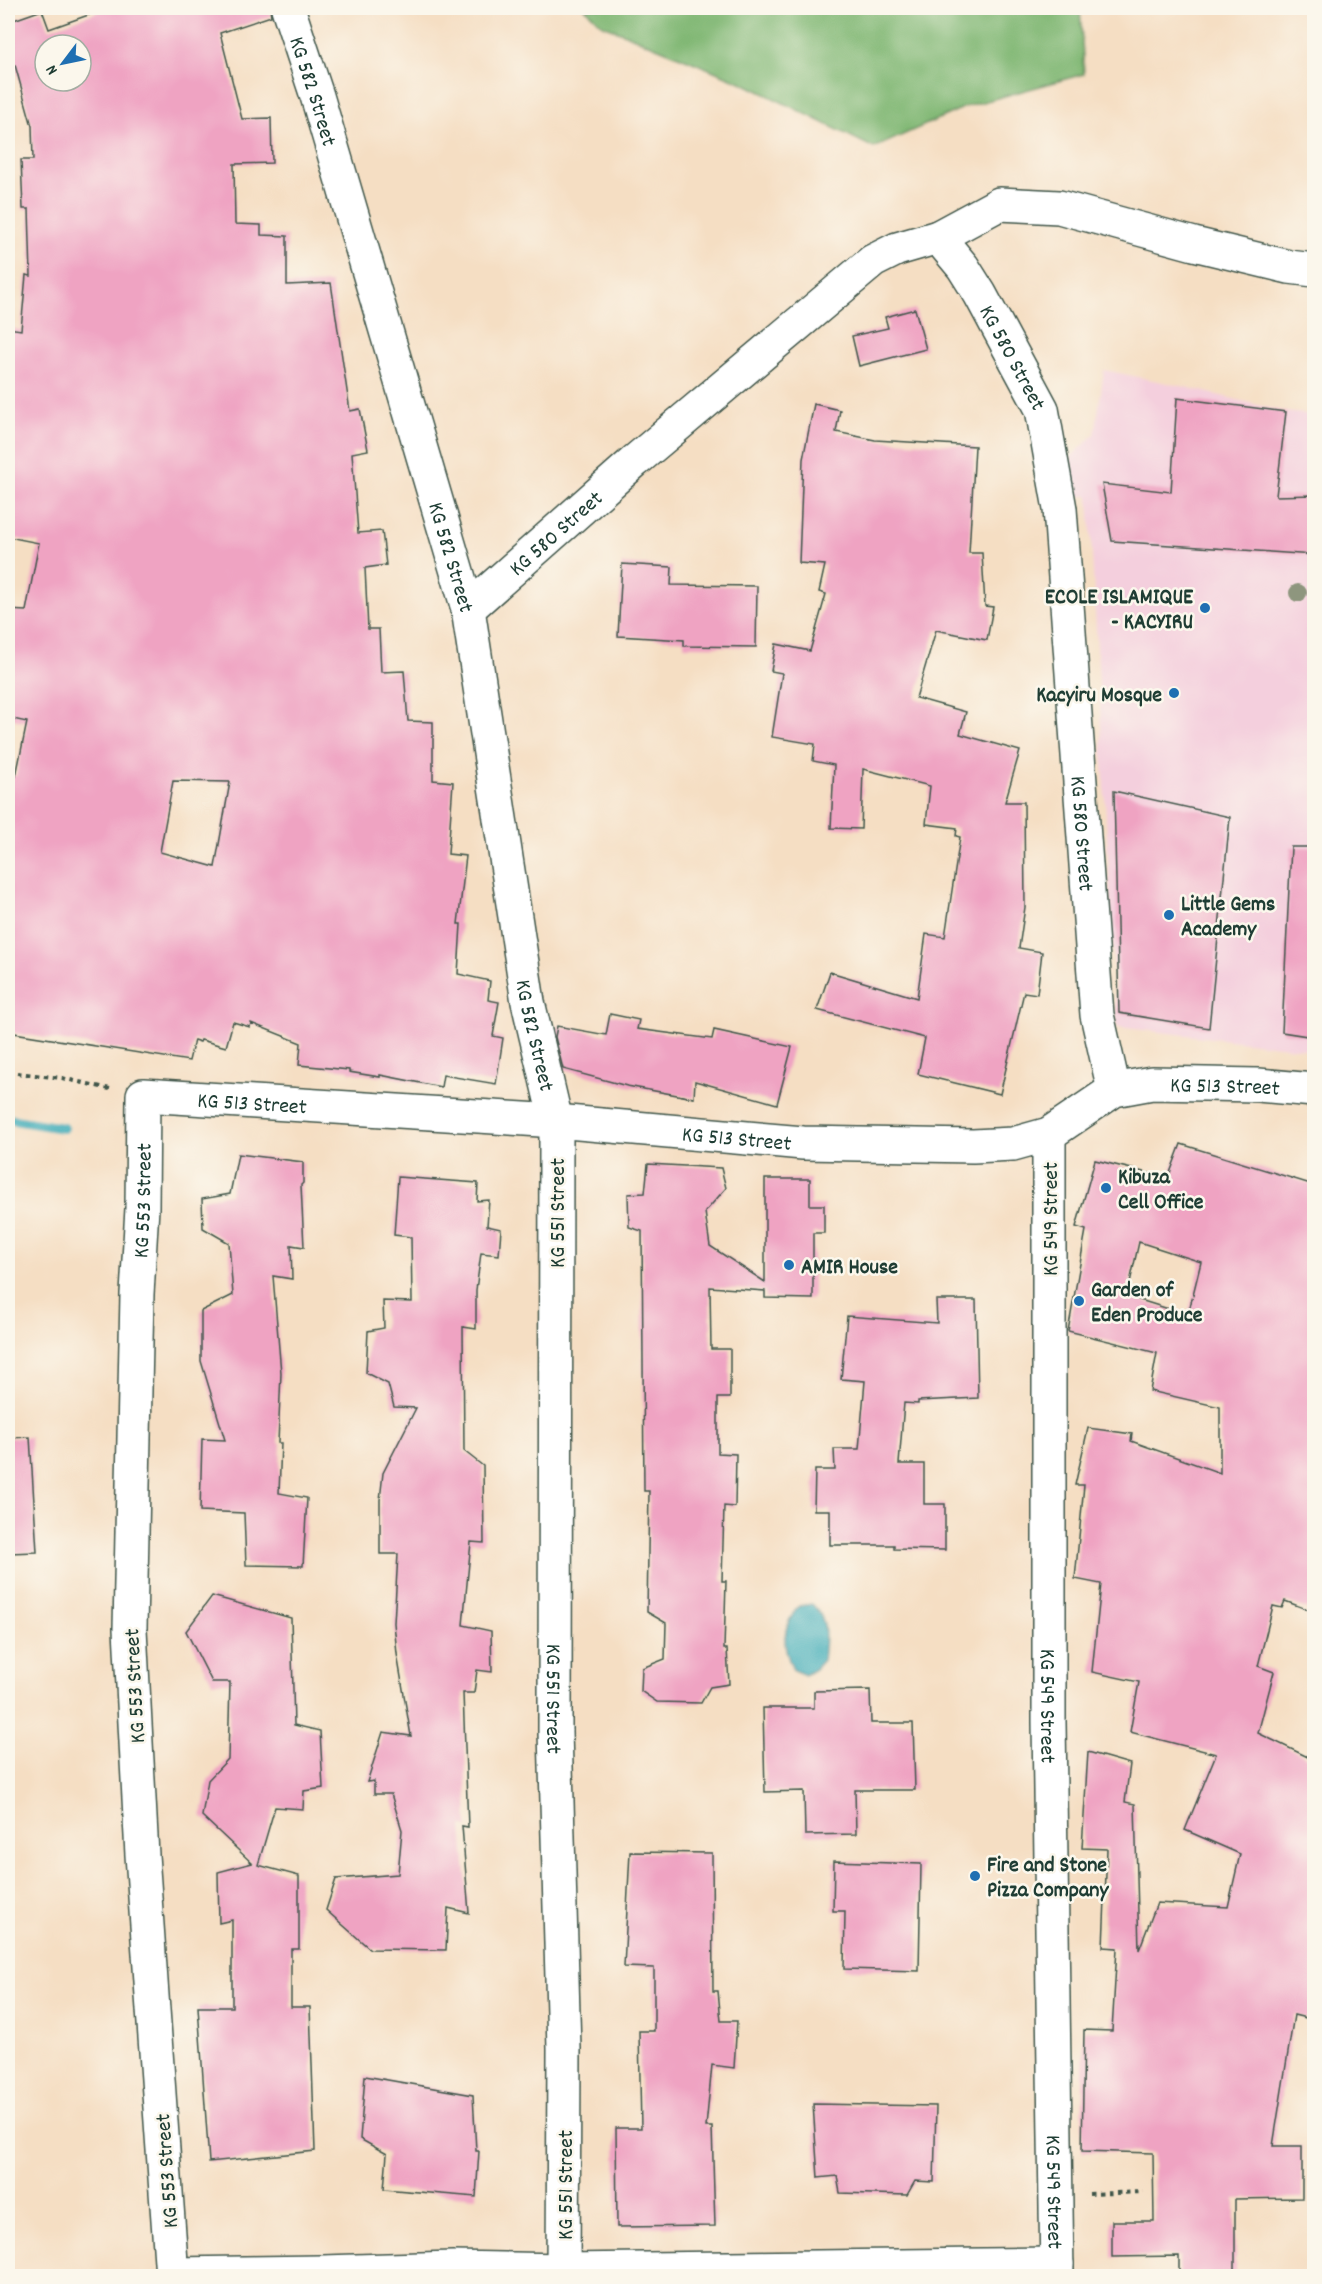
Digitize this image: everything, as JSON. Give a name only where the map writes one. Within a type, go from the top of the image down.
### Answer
[{"type":"street","name":"KG 582 Street","points":[[288,8],[317,96],[468,609],[528,1002],[556,1121]]},
{"type":"street","points":[[938,237],[999,204],[1059,207],[1194,244],[1289,267],[1314,270]]},
{"type":"street","name":"KG 580 Street","points":[[468,609],[635,461],[873,261],[897,249],[938,237],[963,267],[980,294],[1042,409],[1060,509],[1097,1015],[1114,1090]]},
{"type":"street","name":"KG 513 Street","points":[[143,1095],[556,1121],[803,1143],[974,1146],[1013,1144],[1049,1134],[1114,1090],[1152,1083],[1258,1085],[1314,1090]]},
{"type":"street","name":"KG 553 Street","points":[[143,1095],[130,1629],[142,1855],[172,2275]]},
{"type":"street","name":"KG 551 Street","points":[[556,1121],[555,1731],[564,2049],[563,2273]]},
{"type":"street","name":"KG 549 Street","points":[[1049,1134],[1049,1722],[1057,2270]]},
{"type":"street","points":[[172,2275],[453,2268],[563,2273],[1057,2270]]},
{"type":"path","points":[[8,1072],[84,1083]]},
{"type":"path","points":[[1056,2198],[1077,2194],[1143,2192]]},
{"type":"shaded area","name":"ECOLE ISLAMIQUE - KACYIRU","points":[[1104,370],[1286,412],[1314,415],[1314,1050],[1117,1027],[1089,496],[1074,496],[1070,458],[1095,434]]},
{"type":"green space","points":[[585,8],[1080,8],[1084,74],[965,107],[874,148],[743,83],[601,24]]},
{"type":"water","points":[[812,1604],[821,1616],[825,1630],[824,1652],[823,1660],[805,1675],[793,1670],[785,1645],[785,1637],[789,1621],[799,1606]]},
{"type":"building","points":[[108,8],[270,8],[271,16],[220,33],[242,119],[271,118],[272,163],[234,164],[235,224],[261,225],[261,235],[287,236],[287,285],[331,283],[350,411],[360,409],[368,450],[352,453],[358,533],[382,531],[386,565],[365,568],[368,629],[379,629],[381,672],[404,671],[408,721],[433,722],[433,780],[453,782],[448,854],[466,856],[458,924],[461,924],[458,974],[490,981],[488,1000],[499,1002],[493,1036],[503,1038],[496,1084],[443,1075],[441,1087],[380,1075],[380,1077],[349,1072],[349,1070],[299,1065],[301,1043],[251,1023],[250,1027],[233,1022],[226,1047],[194,1040],[189,1061],[8,1032],[8,774],[16,776],[27,722],[8,718],[8,610],[26,611],[39,543],[8,537],[8,328],[21,330],[26,275],[31,276],[29,209],[23,209],[21,160],[33,160],[32,126],[15,65],[8,68],[8,22],[42,10],[49,29]],"holes":[[[173,781],[230,782],[215,867],[160,852]]]},
{"type":"building","points":[[915,309],[926,349],[859,366],[852,336],[888,328],[885,317]]},
{"type":"building","points":[[1177,398],[1286,412],[1276,496],[1314,495],[1314,555],[1112,541],[1102,484],[1171,492]]},
{"type":"building","points":[[814,404],[840,410],[836,432],[875,440],[975,446],[969,553],[982,553],[985,606],[993,607],[987,640],[936,630],[916,698],[966,712],[960,734],[1020,751],[1005,802],[1024,802],[1025,907],[1019,948],[1042,952],[1037,994],[1024,992],[1000,1094],[918,1074],[925,1038],[817,1010],[830,972],[917,998],[926,934],[945,937],[960,837],[956,836],[957,828],[926,824],[930,786],[863,769],[861,829],[831,828],[834,765],[813,761],[815,744],[772,737],[782,673],[771,671],[776,644],[810,651],[826,594],[819,592],[825,565],[799,563],[803,459]]},
{"type":"building","points":[[622,564],[672,567],[671,585],[757,586],[756,647],[684,646],[684,640],[618,636]]},
{"type":"building","name":"Little Gems Academy","points":[[1114,791],[1230,817],[1209,1028],[1119,1013]]},
{"type":"building","name":"Little Gems Academy","points":[[1291,847],[1314,847],[1314,1037],[1282,1032]]},
{"type":"building","points":[[610,1014],[639,1020],[637,1029],[712,1039],[714,1030],[792,1047],[777,1104],[695,1081],[694,1098],[627,1086],[563,1069],[555,1037],[557,1026],[606,1035]]},
{"type":"building","points":[[1181,1144],[1314,1185],[1314,1612],[1285,1601],[1282,1608],[1273,1606],[1258,1666],[1274,1672],[1258,1733],[1314,1760],[1314,2020],[1294,2015],[1273,2146],[1302,2146],[1302,2198],[1235,2199],[1235,2277],[1179,2277],[1179,2256],[1112,2257],[1112,2221],[1154,2221],[1153,2153],[1082,2151],[1084,2030],[1112,2031],[1117,1948],[1103,1947],[1107,1849],[1082,1848],[1088,1752],[1130,1764],[1125,1802],[1135,1804],[1139,1950],[1157,1903],[1228,1907],[1240,1854],[1185,1830],[1216,1754],[1130,1732],[1139,1682],[1092,1672],[1101,1584],[1075,1579],[1084,1485],[1075,1485],[1088,1428],[1132,1434],[1131,1441],[1220,1473],[1220,1407],[1150,1391],[1157,1353],[1068,1331],[1086,1230],[1076,1227],[1095,1160],[1168,1178]],"holes":[[[1139,1242],[1201,1262],[1188,1315],[1127,1296]]]},
{"type":"building","points":[[238,1154],[303,1162],[303,1183],[301,1185],[304,1247],[291,1245],[292,1279],[273,1276],[281,1373],[278,1443],[281,1443],[279,1493],[307,1498],[303,1566],[246,1565],[244,1513],[200,1511],[202,1439],[225,1440],[201,1361],[201,1311],[233,1295],[229,1243],[203,1228],[202,1199],[230,1194]]},
{"type":"building","points":[[648,1164],[721,1168],[726,1188],[705,1212],[710,1246],[765,1282],[765,1179],[810,1179],[810,1205],[824,1205],[824,1233],[813,1233],[813,1299],[765,1298],[765,1291],[710,1287],[711,1349],[730,1349],[730,1398],[718,1398],[718,1453],[736,1454],[735,1507],[724,1506],[722,1581],[726,1581],[724,1649],[727,1649],[729,1684],[710,1687],[701,1703],[657,1702],[641,1691],[642,1668],[665,1659],[666,1623],[647,1612],[649,1491],[644,1491],[642,1231],[629,1227],[628,1194],[645,1193]]},
{"type":"building","points":[[398,1177],[478,1183],[477,1201],[489,1200],[487,1226],[501,1229],[499,1255],[481,1253],[476,1290],[476,1329],[463,1327],[464,1451],[483,1466],[484,1543],[471,1542],[463,1625],[491,1631],[492,1672],[477,1670],[474,1693],[463,1693],[468,1827],[462,1826],[469,1913],[448,1908],[446,1950],[370,1949],[326,1910],[336,1879],[398,1874],[402,1830],[391,1794],[374,1794],[374,1781],[367,1782],[383,1732],[411,1736],[394,1623],[398,1554],[380,1554],[380,1500],[383,1473],[416,1408],[394,1407],[388,1384],[366,1373],[368,1331],[384,1328],[383,1301],[412,1302],[411,1237],[394,1235]]},
{"type":"building","points":[[936,1300],[976,1300],[978,1398],[918,1401],[918,1404],[904,1403],[899,1464],[924,1464],[924,1504],[945,1504],[945,1550],[894,1549],[894,1545],[830,1545],[830,1510],[814,1510],[815,1470],[835,1470],[834,1449],[859,1449],[865,1381],[841,1379],[847,1316],[937,1323]]},
{"type":"building","points":[[30,1437],[37,1552],[8,1553],[8,1438]]},
{"type":"building","points":[[212,1596],[291,1618],[294,1725],[320,1731],[323,1788],[304,1791],[303,1809],[275,1807],[258,1865],[299,1876],[299,1949],[291,1949],[291,2007],[310,2007],[315,2151],[209,2162],[198,2007],[232,2007],[232,1920],[219,1923],[218,1872],[252,1863],[202,1816],[208,1780],[228,1759],[230,1682],[212,1682],[186,1631]]},
{"type":"building","points":[[870,1690],[871,1723],[913,1723],[915,1790],[855,1790],[856,1834],[805,1835],[804,1791],[765,1792],[763,1708],[814,1708],[814,1691]]},
{"type":"building","points":[[630,1852],[712,1853],[713,1991],[718,1991],[721,2021],[737,2021],[734,2068],[712,2065],[706,2127],[712,2127],[715,2226],[617,2227],[616,2128],[641,2128],[639,2031],[654,2031],[654,1968],[624,1967]]},
{"type":"building","points":[[834,1861],[921,1864],[919,1971],[844,1969],[845,1911],[833,1911]]},
{"type":"building","points":[[365,2076],[473,2095],[476,2151],[479,2151],[476,2197],[384,2189],[387,2154],[360,2139]]},
{"type":"building","points":[[813,2104],[936,2106],[934,2182],[915,2181],[907,2195],[840,2193],[837,2176],[818,2178]]},
{"type":"waterway","points":[[8,1119],[63,1128]]},
{"type":"place","name":"ECOLE ISLAMIQUE - KACYIRU","points":[[1205,608]]},
{"type":"place","name":"Kacyiru Mosque","points":[[1174,693]]},
{"type":"place","name":"Little Gems Academy","points":[[1169,915]]},
{"type":"place","name":"Kibuza Cell Office","points":[[1106,1188]]},
{"type":"place","name":"AMIR House","points":[[789,1265]]},
{"type":"place","name":"Garden of Eden Produce","points":[[1079,1301]]},
{"type":"place","name":"Fire and Stone Pizza Company","points":[[975,1876]]}]
